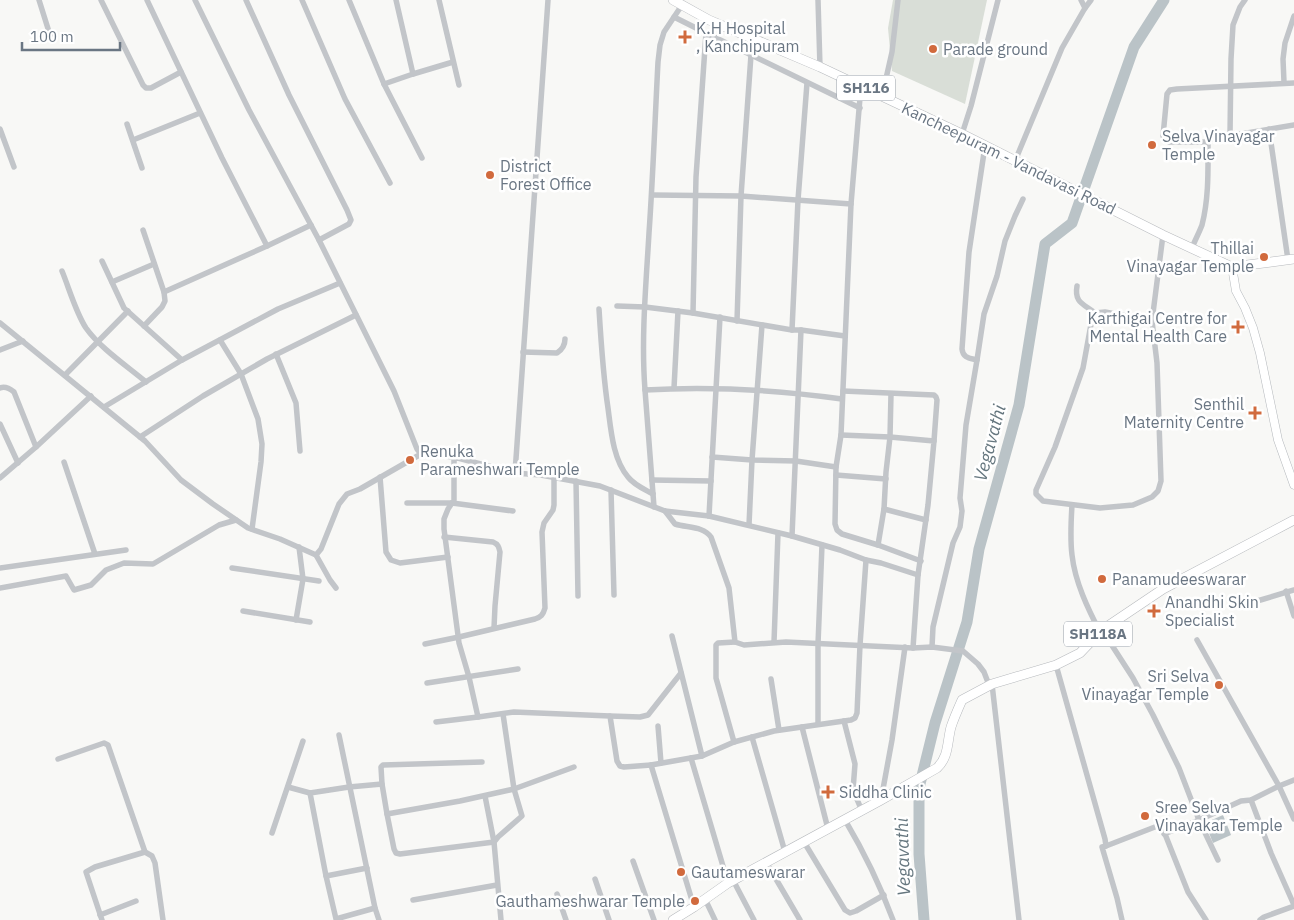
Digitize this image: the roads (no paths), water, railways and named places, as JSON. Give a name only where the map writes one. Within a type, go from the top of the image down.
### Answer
[{"type":"main road","name":"Kancheepuram - Vandavasi Road","points":[[673,0],[709,20],[820,67],[962,134],[1163,235],[1232,266]]},
{"type":"main road","points":[[1232,266],[1291,260]]},
{"type":"main road","name":"SH118A","points":[[674,920],[731,881],[862,811],[937,768],[946,757],[951,727],[962,700],[990,684],[1056,665],[1080,653],[1101,631],[1163,589],[1294,520]]},
{"type":"street","points":[[39,0],[50,35]]},
{"type":"street","points":[[101,0],[146,88],[151,88],[181,72]]},
{"type":"street","points":[[146,0],[267,246]]},
{"type":"street","points":[[195,0],[249,110],[319,240],[394,391],[421,454]]},
{"type":"street","points":[[246,0],[289,95],[351,220],[349,224],[319,240]]},
{"type":"street","points":[[302,0],[345,99],[390,183]]},
{"type":"street","points":[[349,0],[384,84],[422,158]]},
{"type":"street","points":[[396,0],[413,74]]},
{"type":"street","points":[[439,0],[459,85]]},
{"type":"street","points":[[515,473],[548,0]]},
{"type":"street","points":[[818,0],[820,67]]},
{"type":"street","points":[[882,96],[892,52],[898,0]]},
{"type":"street","points":[[962,134],[998,0]]},
{"type":"street","points":[[1081,0],[1085,8]]},
{"type":"street","points":[[1015,161],[1062,48],[1090,0]]},
{"type":"street","points":[[1230,136],[1233,25],[1240,6],[1245,0]]},
{"type":"street","points":[[654,506],[644,375],[645,307],[658,62],[664,32],[682,5]]},
{"type":"street","points":[[1284,82],[1283,59],[1285,43],[1294,16]]},
{"type":"street","points":[[674,17],[860,108]]},
{"type":"street","points":[[693,313],[695,196],[706,33]]},
{"type":"street","points":[[737,321],[741,196],[751,56],[758,40]]},
{"type":"street","points":[[384,84],[453,62]]},
{"type":"street","points":[[792,330],[798,200],[807,83]]},
{"type":"street","points":[[1294,83],[1177,88],[1170,90],[1167,94],[1164,136],[1165,140],[1169,142],[1208,142],[1211,139],[1294,125]]},
{"type":"street","points":[[861,86],[852,204],[841,435],[836,467],[835,524],[837,530],[842,534],[921,561]]},
{"type":"street","points":[[133,140],[200,112]]},
{"type":"street","points":[[127,124],[142,168]]},
{"type":"street","points":[[0,129],[14,167]]},
{"type":"street","points":[[1269,129],[1291,260]]},
{"type":"street","points":[[1192,248],[1201,226],[1205,207],[1208,178],[1208,142]]},
{"type":"street","points":[[977,360],[966,357],[962,353],[962,349],[969,252],[985,146]]},
{"type":"street","points":[[652,195],[741,196],[852,204]]},
{"type":"street","points":[[935,648],[933,627],[953,542],[960,527],[962,511],[960,498],[966,425],[984,314],[997,276],[1005,241],[1023,199]]},
{"type":"street","points":[[164,292],[311,225]]},
{"type":"street","points":[[143,230],[165,300],[162,307],[144,326]]},
{"type":"street","points":[[1096,313],[1092,319],[1082,368],[1055,447],[1036,494],[1043,501],[1072,505],[1100,508],[1133,505],[1152,497],[1158,491],[1161,481],[1158,373],[1152,321],[1163,235]]},
{"type":"street","points":[[102,261],[124,308],[182,360]]},
{"type":"street","points":[[112,282],[154,264]]},
{"type":"street","points":[[1232,266],[1236,291],[1253,328],[1278,440],[1294,485]]},
{"type":"street","points":[[62,271],[86,328],[98,342],[146,382]]},
{"type":"street","points":[[104,407],[182,360],[275,310],[340,283]]},
{"type":"street","points":[[1077,286],[1076,294],[1078,300],[1096,313],[1105,312],[1152,321]]},
{"type":"street","points":[[617,306],[678,311],[792,330],[845,336]]},
{"type":"street","points":[[599,309],[604,376],[615,449],[619,463],[632,483],[653,494]]},
{"type":"street","points":[[674,388],[678,311]]},
{"type":"street","points":[[65,375],[128,312]]},
{"type":"street","points":[[140,437],[203,396],[276,354],[356,315]]},
{"type":"street","points":[[709,516],[720,318]]},
{"type":"street","points":[[0,323],[140,437],[181,480],[248,528],[280,539],[316,555],[336,588]]},
{"type":"street","points":[[749,526],[756,390],[762,325]]},
{"type":"street","points":[[792,536],[801,330]]},
{"type":"street","points":[[523,352],[557,353],[565,345],[565,339]]},
{"type":"street","points":[[220,340],[241,374],[258,419],[262,444],[252,529]]},
{"type":"street","points":[[0,350],[23,341]]},
{"type":"street","points":[[276,354],[296,403],[300,451]]},
{"type":"street","points":[[0,388],[10,389],[14,392],[36,447]]},
{"type":"street","points":[[645,390],[674,388],[756,390],[798,393],[842,400]]},
{"type":"street","points":[[843,391],[934,395],[936,397],[934,441],[928,505],[918,575],[913,648]]},
{"type":"street","points":[[878,545],[884,509],[890,436],[891,394]]},
{"type":"street","points":[[0,478],[91,396]]},
{"type":"street","points":[[0,424],[18,463]]},
{"type":"street","points":[[841,435],[890,436],[934,441]]},
{"type":"street","points":[[316,555],[321,549],[339,504],[347,494],[360,489],[421,454],[454,458],[515,473],[576,481],[600,486],[654,506],[665,512],[675,524],[702,529],[709,534],[729,588],[734,642]]},
{"type":"street","points":[[712,457],[796,461],[836,467]]},
{"type":"street","points":[[454,458],[454,500],[444,520],[444,538],[458,637],[478,717]]},
{"type":"street","points":[[64,462],[95,554]]},
{"type":"street","points":[[836,475],[886,480]]},
{"type":"street","points":[[380,477],[386,552],[391,560],[400,563],[448,557]]},
{"type":"street","points":[[425,644],[535,619],[543,614],[545,608],[542,532],[544,523],[553,510],[554,477]]},
{"type":"street","points":[[652,480],[711,481]]},
{"type":"street","points":[[576,481],[578,596]]},
{"type":"street","points":[[611,490],[614,595]]},
{"type":"street","points":[[407,503],[452,503],[513,511]]},
{"type":"street","points":[[1072,505],[1072,556],[1076,576],[1092,615],[1133,678],[1153,715],[1179,768],[1199,820],[1218,860]]},
{"type":"street","points":[[884,509],[926,520]]},
{"type":"street","points":[[665,512],[709,516],[792,536],[918,575]]},
{"type":"street","points":[[0,588],[66,576],[74,590],[91,586],[106,570],[124,563],[153,564],[219,525],[236,520]]},
{"type":"street","points":[[774,642],[778,533]]},
{"type":"street","points":[[444,538],[493,542],[499,546],[494,628]]},
{"type":"street","points":[[818,724],[818,644],[822,545]]},
{"type":"street","points":[[296,620],[303,579],[299,547]]},
{"type":"street","points":[[0,568],[126,550]]},
{"type":"street","points":[[610,716],[617,761],[620,766],[624,767],[651,765],[702,756],[734,742],[779,730],[855,718],[857,713],[866,560]]},
{"type":"street","points":[[232,568],[319,582]]},
{"type":"street","points":[[1247,604],[1294,590]]},
{"type":"street","points":[[1286,591],[1294,616]]},
{"type":"street","points":[[243,611],[310,622]]},
{"type":"street","points":[[672,636],[702,756]]},
{"type":"street","points":[[1197,640],[1279,786],[1294,819]]},
{"type":"street","points":[[734,742],[716,678],[715,652],[718,643],[734,642],[744,645],[774,642],[935,648],[963,651],[978,664],[990,684],[1020,920]]},
{"type":"street","points":[[881,800],[892,740],[905,647]]},
{"type":"street","points":[[1056,665],[1106,846]]},
{"type":"street","points":[[427,683],[518,669]]},
{"type":"street","points":[[436,722],[514,712],[640,717],[648,715],[681,673]]},
{"type":"street","points":[[771,680],[779,730]]},
{"type":"street","points":[[482,762],[381,766],[387,814],[396,853],[494,842],[522,816],[514,789],[503,714]]},
{"type":"street","points":[[844,721],[855,764],[853,790],[862,811]]},
{"type":"street","points":[[658,726],[661,763]]},
{"type":"street","points":[[802,727],[828,829]]},
{"type":"street","points":[[339,735],[379,920]]},
{"type":"street","points":[[752,737],[785,852]]},
{"type":"street","points":[[272,833],[303,741]]},
{"type":"street","points":[[58,759],[104,743],[108,745],[146,852],[152,856],[155,863],[163,920]]},
{"type":"street","points":[[691,758],[731,881],[754,920]]},
{"type":"street","points":[[651,765],[694,907]]},
{"type":"street","points":[[387,814],[514,789],[574,768]]},
{"type":"street","points":[[1164,834],[1241,801],[1251,800],[1294,780]]},
{"type":"street","points":[[288,787],[310,793],[382,784]]},
{"type":"street","points":[[310,793],[334,919],[376,908]]},
{"type":"street","points":[[484,796],[494,842],[501,920]]},
{"type":"street","points":[[1251,800],[1294,906],[1260,920]]},
{"type":"street","points":[[845,820],[860,845],[884,895],[893,920]]},
{"type":"street","points":[[1122,920],[1102,847],[1160,825],[1163,828],[1188,892],[1206,920]]},
{"type":"street","points":[[804,842],[846,910],[850,913],[884,895]]},
{"type":"street","points":[[136,901],[101,918],[86,872],[146,852]]},
{"type":"street","points":[[633,861],[654,920]]},
{"type":"street","points":[[766,862],[800,920]]},
{"type":"street","points":[[326,876],[367,868]]},
{"type":"street","points":[[595,880],[609,920]]},
{"type":"street","points":[[414,900],[497,885]]},
{"type":"street","points":[[557,894],[566,920]]},
{"type":"street","points":[[705,899],[715,920]]},
{"type":"waterway","name":"Vegavathi","points":[[924,920],[919,854],[919,788],[935,723],[967,622],[979,549],[1019,405],[1045,244],[1072,223],[1134,47],[1164,0]]},
{"type":"place","name":"K.H Hospital , Kanchipuram","points":[[685,37]]},
{"type":"place","name":"Parade ground","points":[[933,49]]},
{"type":"place","name":"Selva Vinayagar Temple","points":[[1152,145]]},
{"type":"place","name":"District Forest Office","points":[[490,175]]},
{"type":"place","name":"Thillai Vinayagar Temple","points":[[1264,257]]},
{"type":"place","name":"Karthigai Centre for Mental Health Care","points":[[1238,327]]},
{"type":"place","name":"Senthil Maternity Centre","points":[[1255,413]]},
{"type":"place","name":"Renuka Parameshwari Temple","points":[[410,460]]},
{"type":"place","name":"Panamudeeswarar","points":[[1102,579]]},
{"type":"place","name":"Anandhi Skin Specialist","points":[[1154,611]]},
{"type":"place","name":"Sri Selva Vinayagar Temple","points":[[1219,685]]},
{"type":"place","name":"Siddha Clinic","points":[[828,792]]},
{"type":"place","name":"Sree Selva Vinayakar Temple","points":[[1145,816]]},
{"type":"place","name":"Gautameswarar","points":[[681,872]]},
{"type":"place","name":"Gauthameshwarar Temple","points":[[695,901]]}]
